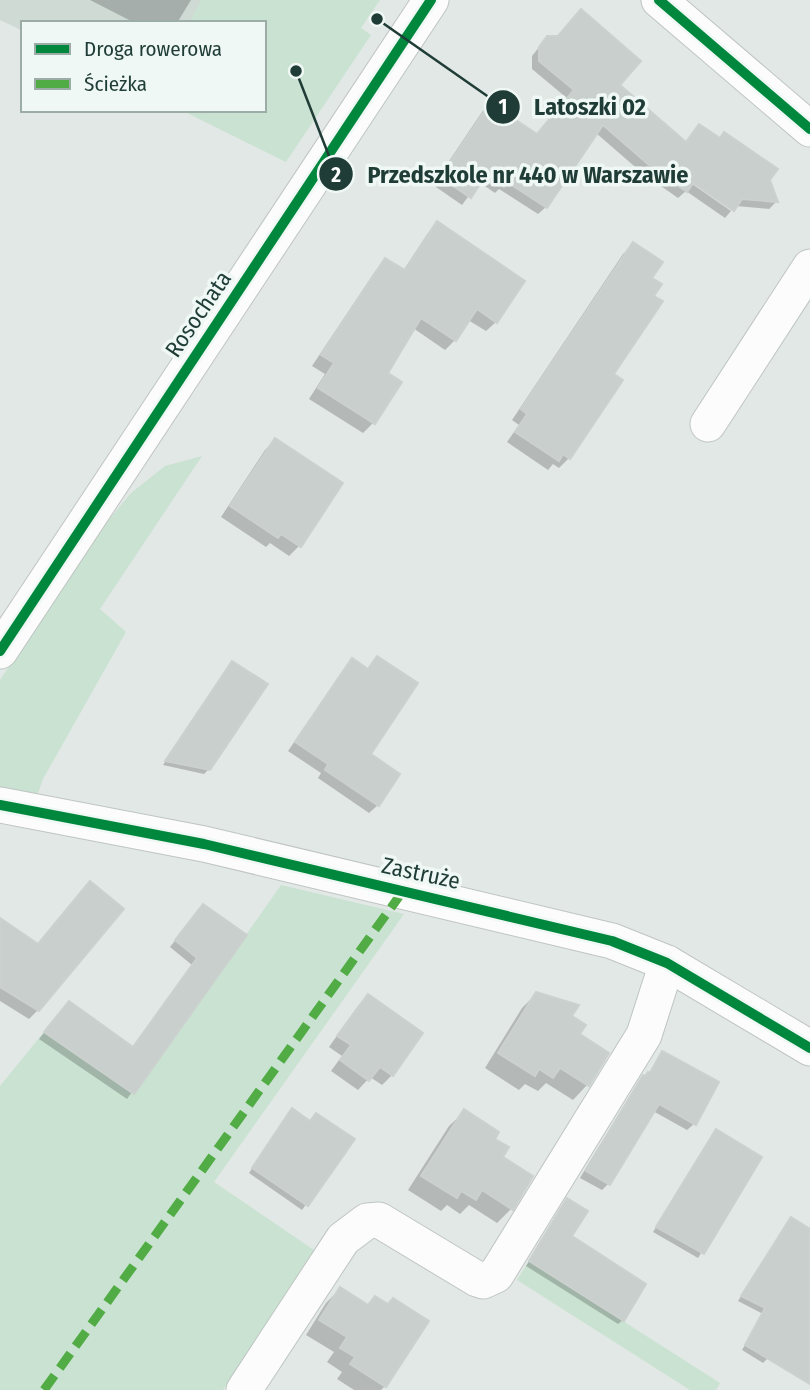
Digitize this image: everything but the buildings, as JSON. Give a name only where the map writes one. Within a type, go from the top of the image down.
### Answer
[{"type":"street","name":"Rosochata","points":[[0,651],[431,0]]},
{"type":"street","points":[[659,0],[810,129]]},
{"type":"street","points":[[708,424],[810,267]]},
{"type":"street","name":"Zastruże","points":[[0,805],[204,844],[612,941],[667,963],[810,1048]]},
{"type":"street","points":[[244,1390],[343,1239],[368,1222],[379,1220],[477,1279],[483,1281],[496,1275],[644,1035],[667,963]]},
{"type":"shaded area","points":[[0,0],[375,0],[266,108],[266,21],[21,21],[21,30],[0,20]]},
{"type":"green space","points":[[201,0],[380,0],[361,28],[371,35],[286,162],[185,112],[266,112],[266,21],[190,21]]},
{"type":"green space","points":[[202,456],[100,609],[126,632],[43,779],[34,805],[0,799],[0,680],[103,527],[131,493],[165,466]]},
{"type":"green space","points":[[281,885],[404,914],[214,1182],[314,1250],[223,1390],[0,1390],[0,1086],[44,1032],[135,1093]]},
{"type":"green space","points":[[529,1261],[720,1383],[716,1390],[690,1390],[517,1280]]},
{"type":"marked path","points":[[44,1390],[403,891]]},
{"type":"cycle path","points":[[0,651],[431,0]]},
{"type":"cycle path","points":[[659,0],[810,129]]},
{"type":"cycle path","points":[[0,805],[204,844],[612,941],[667,963],[810,1048]]},
{"type":"place","name":"Latoszki 02","points":[[377,19]]},
{"type":"place","name":"Przedszkole nr 440 w Warszawie","points":[[296,71]]}]
